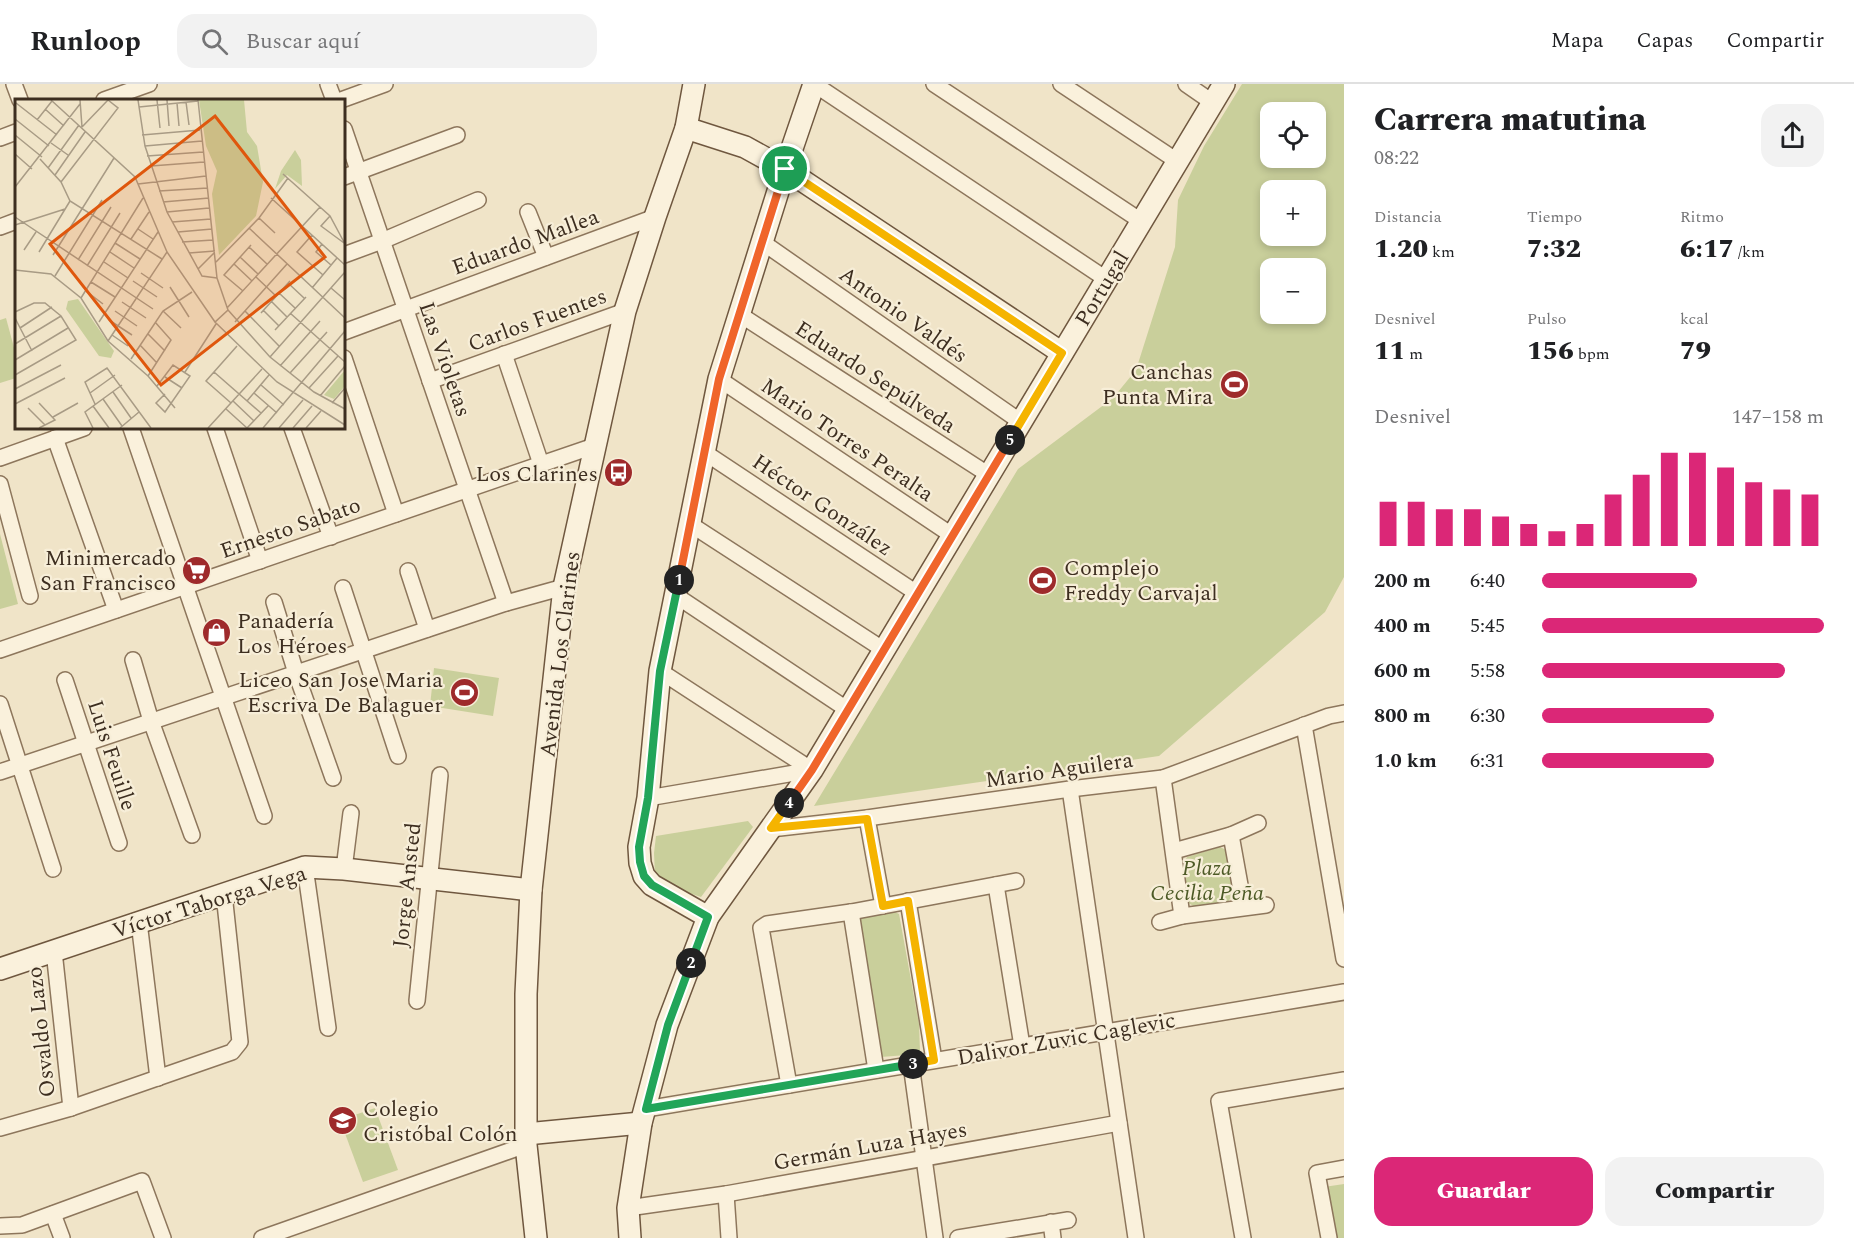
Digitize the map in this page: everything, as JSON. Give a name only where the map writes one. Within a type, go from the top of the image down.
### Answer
[{"type":"main road","name":"Avenida Los Clarines","points":[[536,1238],[526,1140],[526,1006],[531,890],[564,587],[625,311],[686,128],[694,84]]},
{"type":"main road","points":[[708,917],[652,885],[644,876],[640,862],[639,847],[648,798],[660,671],[719,379],[814,84]]},
{"type":"main road","name":"Portugal","points":[[630,1238],[628,1208],[643,1116],[668,1025],[708,917],[812,770],[1224,84]]},
{"type":"main road","points":[[686,128],[745,147],[785,169],[1062,353]]},
{"type":"main road","name":"Víctor Taborga Vega","points":[[0,969],[305,867],[344,869],[531,890]]},
{"type":"main road","name":"Dalivor Zuvic Caglevic","points":[[526,1140],[643,1116]]},
{"type":"street","points":[[15,84],[20,99]]},
{"type":"street","points":[[107,99],[150,84]]},
{"type":"street","points":[[328,84],[334,99]]},
{"type":"street","points":[[344,99],[385,84]]},
{"type":"street","points":[[814,84],[1106,279]]},
{"type":"street","points":[[934,84],[1141,221]]},
{"type":"street","points":[[1061,84],[1177,161]]},
{"type":"street","points":[[1186,84],[1212,102]]},
{"type":"street","points":[[0,138],[15,132]]},
{"type":"street","name":"Las Violetas","points":[[345,135],[351,174],[382,241],[506,603]]},
{"type":"street","points":[[351,174],[457,135]]},
{"type":"street","points":[[345,255],[478,200]]},
{"type":"street","points":[[528,212],[546,257]]},
{"type":"street","name":"Eduardo Mallea","points":[[345,332],[655,217]]},
{"type":"street","points":[[0,227],[15,221]]},
{"type":"street","name":"Antonio Valdés","points":[[762,243],[1021,422]]},
{"type":"street","name":"Carlos Fuentes","points":[[430,381],[625,311]]},
{"type":"street","name":"Eduardo Sepúlveda","points":[[739,314],[989,475]]},
{"type":"street","points":[[504,354],[541,464]]},
{"type":"street","points":[[345,361],[396,514]]},
{"type":"street","name":"Mario Torres Peralta","points":[[719,379],[953,536]]},
{"type":"street","points":[[0,459],[81,429]]},
{"type":"street","points":[[131,429],[264,816]]},
{"type":"street","points":[[215,429],[260,561]]},
{"type":"street","points":[[292,429],[331,537]]},
{"type":"street","points":[[55,438],[116,610]]},
{"type":"street","name":"Ernesto Sabato","points":[[0,650],[594,446]]},
{"type":"street","name":"Héctor González","points":[[704,452],[918,594]]},
{"type":"street","points":[[0,484],[30,596]]},
{"type":"street","points":[[690,524],[884,650]]},
{"type":"street","points":[[408,571],[427,629]]},
{"type":"street","points":[[0,772],[506,603],[564,587]]},
{"type":"street","points":[[343,588],[398,756]]},
{"type":"street","points":[[675,595],[848,710]]},
{"type":"street","points":[[274,602],[333,778]]},
{"type":"street","points":[[133,660],[151,722],[192,835]]},
{"type":"street","points":[[660,671],[812,770]]},
{"type":"street","name":"Luis Feuille","points":[[65,680],[118,843]]},
{"type":"street","points":[[0,704],[53,868]]},
{"type":"street","name":"Mario Aguilera","points":[[771,828],[867,819],[1070,789],[1163,778],[1329,716],[1344,713]]},
{"type":"street","points":[[1304,725],[1344,959]]},
{"type":"street","points":[[648,798],[812,770]]},
{"type":"street","name":"Jorge Ansted","points":[[417,1001],[440,774]]},
{"type":"street","points":[[1163,778],[1182,916]]},
{"type":"street","points":[[1070,789],[1136,1238]]},
{"type":"street","points":[[344,869],[351,813]]},
{"type":"street","points":[[867,819],[883,906]]},
{"type":"street","points":[[1174,851],[1231,835],[1258,823]]},
{"type":"street","points":[[1231,835],[1244,907]]},
{"type":"street","points":[[305,867],[328,1028]]},
{"type":"street","points":[[789,1085],[761,928],[768,924],[851,912],[1016,881]]},
{"type":"street","points":[[996,885],[1023,1046]]},
{"type":"street","points":[[0,1128],[71,1108],[232,1052],[240,1042],[224,894]]},
{"type":"street","points":[[908,901],[934,1060]]},
{"type":"street","points":[[1160,922],[1182,916],[1266,905]]},
{"type":"street","points":[[851,912],[876,1070]]},
{"type":"street","points":[[139,922],[158,1077]]},
{"type":"street","name":"Osvaldo Lazo","points":[[54,951],[71,1108]]},
{"type":"street","name":"Dalivor Zuvic Caglevic","points":[[643,1116],[789,1085],[1344,992]]},
{"type":"street","points":[[911,1064],[935,1238]]},
{"type":"street","points":[[1243,1238],[1219,1101],[1344,1080]]},
{"type":"street","name":"Germán Luza Hayes","points":[[628,1208],[726,1194],[1119,1122]]},
{"type":"street","name":"Dalivor Zuvic Caglevic","points":[[262,1238],[526,1140]]},
{"type":"street","points":[[1329,1238],[1317,1173],[1344,1168]]},
{"type":"street","points":[[0,1226],[22,1225],[142,1181],[163,1238]]},
{"type":"street","points":[[726,1194],[729,1238]]},
{"type":"street","points":[[53,1214],[62,1238]]},
{"type":"street","points":[[962,1238],[1068,1220]]},
{"type":"street","points":[[1051,1222],[1053,1238]]},
{"type":"green space","points":[[1242,84],[1344,84],[1344,577],[1325,612],[1159,756],[814,806],[1018,469],[1113,398],[1136,370],[1175,247],[1178,200],[1204,146]]},
{"type":"green space","points":[[6,318],[15,351],[15,378],[0,383],[0,320]]},
{"type":"green space","points":[[0,534],[18,604],[0,609]]},
{"type":"green space","name":"Liceo San Jose Maria Escriva De Balaguer","points":[[434,668],[499,678],[493,716],[430,706]]},
{"type":"green space","points":[[748,821],[753,827],[701,897],[686,892],[655,875],[656,836]]},
{"type":"green space","name":"Plaza Cecilia Peña","points":[[1220,847],[1226,850],[1233,894],[1228,902],[1195,907],[1187,902],[1182,865],[1187,857]]},
{"type":"green space","points":[[895,912],[899,914],[919,1024],[920,1051],[919,1054],[881,1057],[857,921],[860,917]]},
{"type":"green space","points":[[375,1108],[398,1170],[363,1182],[340,1120]]},
{"type":"green space","points":[[1344,1184],[1344,1238],[1333,1238],[1324,1187]]},
{"type":"place","name":"Canchas Punta Mira","points":[[1234,384]]},
{"type":"place","name":"Los Clarines","points":[[619,473]]},
{"type":"place","name":"Minimercado San Francisco","points":[[197,570]]},
{"type":"place","name":"Complejo Freddy Carvajal","points":[[1043,580]]},
{"type":"place","name":"Panadería Los Héroes","points":[[216,633]]},
{"type":"place","name":"Liceo San Jose Maria Escriva De Balaguer","points":[[464,692]]},
{"type":"place","name":"Colegio Cristóbal Colón","points":[[342,1121]]},
{"type":"route","points":[[785,169],[1062,353],[812,770],[771,828],[867,819],[883,906],[908,901],[934,1060],[646,1109],[668,1025],[708,917],[652,885],[644,876],[640,862],[639,847],[648,798],[660,671],[719,379],[785,169]]}]
